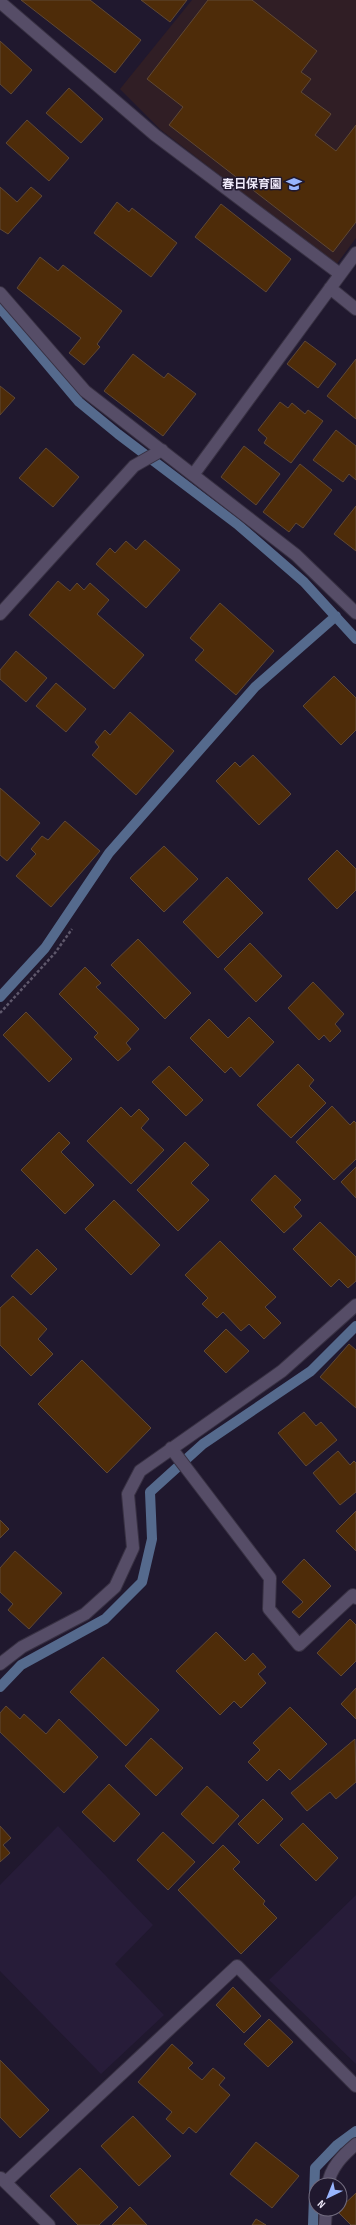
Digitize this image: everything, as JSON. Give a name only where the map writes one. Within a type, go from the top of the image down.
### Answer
[{"type":"street","points":[[0,2],[155,135],[340,274]]},
{"type":"street","points":[[193,475],[356,253]]},
{"type":"street","points":[[330,288],[356,309]]},
{"type":"street","points":[[0,293],[85,391],[296,555],[356,613]]},
{"type":"street","points":[[0,614],[134,466],[162,450]]},
{"type":"street","points":[[0,1664],[22,1647],[85,1614],[116,1586],[133,1548],[128,1494],[140,1471],[282,1371],[354,1310]]},
{"type":"street","points":[[171,1448],[270,1578],[269,1609],[299,1645],[353,1596],[356,1598]]},
{"type":"street","points":[[49,2225],[3,2180],[237,1966],[356,2086]]},
{"type":"street","points":[[329,2177],[329,2174],[346,2152],[356,2144]]},
{"type":"path","points":[[0,1012],[55,953],[72,928]]},
{"type":"shaded area","name":"春日保育園","points":[[192,0],[356,0],[356,238],[336,265],[161,130],[120,89]]},
{"type":"shaded area","points":[[58,1826],[153,1925],[115,1964],[164,2015],[101,2074],[0,1971],[0,1885]]},
{"type":"shaded area","points":[[356,1895],[356,2064],[269,1980]]},
{"type":"building","points":[[21,0],[90,0],[141,40],[115,73]]},
{"type":"building","points":[[141,0],[187,0],[170,22]]},
{"type":"building","name":"春日保育園","points":[[208,0],[252,0],[317,51],[301,72],[311,79],[301,92],[331,114],[315,135],[336,151],[356,125],[356,222],[333,252],[169,125],[183,107],[147,79]]},
{"type":"building","points":[[0,41],[32,70],[11,94],[0,84]]},
{"type":"building","points":[[69,88],[103,119],[81,143],[46,113]]},
{"type":"building","points":[[27,120],[69,158],[49,181],[6,143]]},
{"type":"building","points":[[0,187],[17,202],[31,187],[42,196],[8,234],[0,229]]},
{"type":"building","points":[[117,202],[129,212],[132,208],[177,243],[151,277],[94,233]]},
{"type":"building","points":[[221,204],[291,259],[266,292],[195,237]]},
{"type":"building","points":[[40,257],[58,271],[63,265],[122,311],[97,344],[100,347],[84,365],[69,353],[81,338],[17,288]]},
{"type":"building","points":[[305,341],[336,364],[318,388],[287,364]]},
{"type":"building","points":[[133,354],[164,378],[168,373],[196,394],[163,436],[104,391]]},
{"type":"building","points":[[356,359],[356,419],[327,396]]},
{"type":"building","points":[[0,386],[15,398],[0,415]]},
{"type":"building","points":[[280,402],[288,408],[292,403],[305,414],[308,410],[323,421],[291,463],[264,443],[267,438],[258,430]]},
{"type":"building","points":[[336,430],[356,446],[356,480],[349,474],[343,482],[313,460]]},
{"type":"building","points":[[244,446],[280,474],[256,505],[221,477]]},
{"type":"building","points":[[46,448],[79,477],[53,507],[19,478]]},
{"type":"building","points":[[300,464],[332,490],[303,528],[296,523],[289,532],[263,512]]},
{"type":"building","points":[[356,506],[356,551],[334,534]]},
{"type":"building","points":[[145,540],[180,570],[146,608],[96,564],[110,548],[115,553],[126,541],[136,550]]},
{"type":"building","points":[[58,581],[70,591],[77,583],[84,590],[90,583],[109,600],[97,614],[144,655],[114,689],[29,615]]},
{"type":"building","points":[[220,603],[274,651],[236,695],[195,660],[204,650],[190,638]]},
{"type":"building","points":[[16,651],[47,678],[26,702],[0,679],[0,670]]},
{"type":"building","points":[[334,676],[356,698],[356,730],[341,745],[303,706]]},
{"type":"building","points":[[56,683],[86,709],[66,732],[36,706]]},
{"type":"building","points":[[130,712],[174,751],[136,795],[92,755],[99,747],[95,742],[105,730],[110,735]]},
{"type":"building","points":[[253,755],[291,794],[259,825],[216,781],[235,762],[240,767]]},
{"type":"building","points":[[0,788],[40,823],[7,861],[0,855]]},
{"type":"building","points":[[65,821],[100,851],[51,907],[16,876],[36,854],[31,849],[42,836],[48,840]]},
{"type":"building","points":[[164,846],[198,879],[164,912],[130,878]]},
{"type":"building","points":[[337,850],[356,869],[356,890],[337,909],[308,879]]},
{"type":"building","points":[[227,877],[263,913],[218,958],[183,922]]},
{"type":"building","points":[[138,939],[191,993],[165,1019],[111,965]]},
{"type":"building","points":[[250,943],[282,976],[256,1002],[224,969]]},
{"type":"building","points":[[85,967],[101,983],[96,987],[139,1029],[126,1043],[131,1049],[118,1061],[94,1037],[98,1033],[59,994]]},
{"type":"building","points":[[313,982],[344,1014],[335,1024],[341,1031],[330,1042],[324,1035],[319,1040],[288,1008]]},
{"type":"building","points":[[26,1012],[72,1059],[49,1082],[3,1035]]},
{"type":"building","points":[[249,1017],[274,1042],[240,1077],[231,1067],[225,1073],[190,1038],[209,1019],[228,1038]]},
{"type":"building","points":[[298,1064],[314,1080],[309,1086],[326,1103],[291,1138],[257,1105]]},
{"type":"building","points":[[169,1066],[203,1100],[186,1116],[152,1082]]},
{"type":"building","points":[[332,1106],[350,1125],[354,1121],[356,1123],[356,1159],[334,1180],[296,1142]]},
{"type":"building","points":[[121,1107],[131,1117],[139,1109],[149,1119],[141,1128],[164,1150],[131,1184],[87,1141]]},
{"type":"building","points":[[59,1132],[70,1143],[61,1152],[94,1185],[65,1214],[21,1170]]},
{"type":"building","points":[[185,1142],[209,1165],[191,1183],[209,1200],[178,1231],[137,1190]]},
{"type":"building","points":[[356,1167],[356,1198],[341,1182]]},
{"type":"building","points":[[275,1175],[301,1200],[294,1207],[302,1216],[284,1233],[251,1200]]},
{"type":"building","points":[[114,1200],[160,1245],[131,1275],[85,1229]]},
{"type":"building","points":[[320,1222],[356,1257],[356,1281],[348,1288],[339,1279],[331,1287],[293,1249]]},
{"type":"building","points":[[220,1241],[276,1297],[265,1307],[281,1323],[264,1339],[249,1324],[241,1331],[223,1312],[217,1318],[202,1304],[208,1298],[185,1275]]},
{"type":"building","points":[[37,1249],[57,1269],[31,1295],[11,1276]]},
{"type":"building","points":[[13,1296],[47,1329],[38,1339],[53,1354],[31,1376],[0,1345],[0,1308]]},
{"type":"building","points":[[226,1329],[249,1351],[226,1373],[204,1351]]},
{"type":"building","points":[[349,1344],[356,1350],[356,1408],[320,1377]]},
{"type":"building","points":[[82,1360],[151,1428],[107,1473],[38,1404]]},
{"type":"building","points":[[304,1412],[316,1426],[321,1422],[337,1440],[306,1466],[278,1433]]},
{"type":"building","points":[[338,1451],[350,1465],[354,1461],[356,1463],[356,1492],[340,1505],[313,1473]]},
{"type":"building","points":[[356,1511],[356,1551],[336,1531]]},
{"type":"building","points":[[0,1520],[9,1529],[0,1538]]},
{"type":"building","points":[[15,1551],[62,1593],[29,1629],[8,1610],[13,1604],[0,1592],[0,1568]]},
{"type":"building","points":[[304,1559],[331,1586],[299,1618],[292,1612],[303,1602],[282,1582]]},
{"type":"building","points":[[350,1619],[356,1625],[356,1661],[341,1676],[317,1653]]},
{"type":"building","points":[[216,1632],[245,1661],[253,1653],[266,1667],[258,1674],[266,1683],[241,1708],[234,1701],[220,1715],[176,1671]]},
{"type":"building","points":[[103,1657],[159,1710],[126,1746],[70,1692]]},
{"type":"building","points":[[356,1688],[356,1719],[341,1704]]},
{"type":"building","points":[[6,1706],[20,1719],[24,1714],[46,1734],[59,1719],[98,1757],[64,1793],[0,1732],[0,1713]]},
{"type":"building","points":[[290,1707],[327,1744],[290,1780],[279,1769],[267,1781],[248,1762],[260,1750],[253,1743]]},
{"type":"building","points":[[151,1738],[183,1768],[156,1796],[125,1766]]},
{"type":"building","points":[[355,1739],[356,1782],[336,1799],[330,1792],[307,1811],[291,1793]]},
{"type":"building","points":[[109,1784],[140,1814],[114,1842],[82,1812]]},
{"type":"building","points":[[207,1786],[239,1816],[213,1844],[181,1814]]},
{"type":"building","points":[[263,1799],[283,1819],[258,1844],[238,1824]]},
{"type":"building","points":[[303,1823],[338,1858],[316,1881],[280,1845]]},
{"type":"building","points":[[0,1826],[11,1838],[3,1845],[10,1853],[0,1862]]},
{"type":"building","points":[[163,1832],[195,1862],[168,1890],[137,1860]]},
{"type":"building","points":[[223,1845],[240,1862],[233,1869],[265,1901],[263,1904],[277,1918],[241,1954],[178,1890]]},
{"type":"building","points":[[233,1987],[261,2016],[244,2033],[216,2005]]},
{"type":"building","points":[[269,2019],[293,2042],[268,2067],[244,2044]]},
{"type":"building","points":[[172,2044],[193,2063],[188,2068],[202,2080],[213,2068],[225,2078],[219,2085],[230,2095],[196,2133],[189,2127],[183,2134],[166,2119],[172,2112],[138,2082]]},
{"type":"building","points":[[0,2060],[49,2110],[20,2138],[0,2117]]},
{"type":"building","points":[[133,2116],[171,2156],[139,2186],[101,2146]]},
{"type":"building","points":[[256,2142],[299,2176],[272,2208],[230,2174]]},
{"type":"building","points":[[80,2168],[118,2207],[99,2225],[78,2225],[50,2196]]},
{"type":"building","points":[[356,2193],[356,2225],[351,2225],[343,2217],[348,2217],[348,2201]]},
{"type":"building","points":[[130,2207],[147,2225],[112,2225]]},
{"type":"building","points":[[256,2219],[266,2225],[252,2225]]},
{"type":"waterway","points":[[0,308],[79,402],[118,434],[237,524],[304,582],[356,639]]},
{"type":"waterway","points":[[0,997],[45,948],[109,853],[255,687],[336,616]]},
{"type":"waterway","points":[[0,1687],[21,1665],[105,1619],[142,1582],[152,1539],[150,1492],[203,1444],[311,1371],[356,1326]]},
{"type":"waterway","points":[[313,2225],[315,2168],[337,2145],[356,2131]]},
{"type":"place","name":"春日保育園","points":[[294,184]]}]
